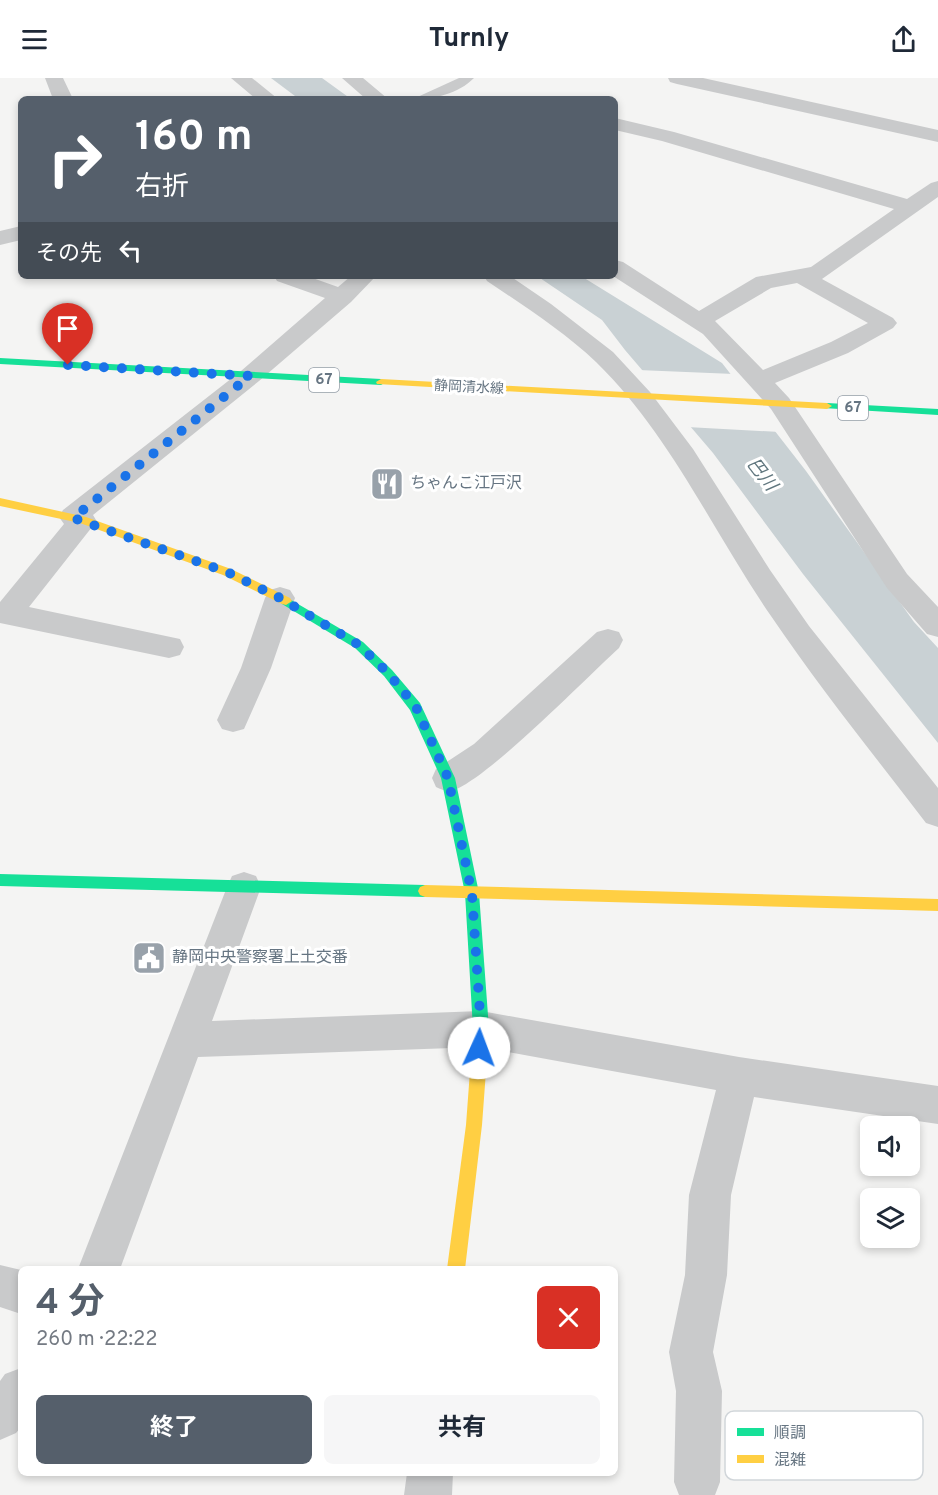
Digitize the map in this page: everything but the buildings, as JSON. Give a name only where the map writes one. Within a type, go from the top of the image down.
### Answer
[{"type":"street","points":[[54,78],[62,96]]},
{"type":"street","points":[[240,78],[264,96]]},
{"type":"street","points":[[351,78],[374,96]]},
{"type":"street","points":[[677,78],[938,136]]},
{"type":"street","points":[[618,125],[668,136],[911,207]]},
{"type":"street","points":[[698,321],[764,282],[818,273],[938,187]]},
{"type":"street","points":[[0,238],[18,234]]},
{"type":"street","points":[[618,269],[711,329],[769,396],[897,581],[938,626]]},
{"type":"street","points":[[769,396],[820,357],[885,323],[800,276]]},
{"type":"street","points":[[293,279],[343,297]]},
{"type":"street","points":[[169,647],[7,614],[78,519],[250,376],[361,279]]},
{"type":"street","points":[[499,279],[571,329],[644,397],[748,562],[781,609],[938,813]]},
{"type":"street","name":"静岡清水線","points":[[0,361],[644,397],[769,396],[938,412]]},
{"type":"street","points":[[0,502],[78,519],[227,572],[280,598],[359,645],[388,673],[416,707],[448,778],[472,894],[481,1029],[474,1125],[456,1266]]},
{"type":"street","points":[[233,720],[256,668],[280,598]]},
{"type":"street","points":[[448,778],[485,753],[608,640]]},
{"type":"street","points":[[0,880],[938,905]]},
{"type":"street","points":[[100,1266],[244,887]]},
{"type":"street","points":[[186,1040],[481,1029],[739,1076],[938,1105]]},
{"type":"street","points":[[697,1482],[699,1391],[691,1352],[706,1275],[710,1195],[739,1076]]},
{"type":"street","points":[[0,1286],[18,1291]]},
{"type":"street","points":[[0,1417],[18,1394]]},
{"type":"street","points":[[428,1495],[430,1476]]},
{"type":"lane","points":[[427,96],[468,78]]},
{"type":"water","points":[[271,78],[322,78],[347,96],[295,96]]},
{"type":"water","name":"巴川","points":[[541,279],[586,279],[722,363],[806,471],[914,622],[938,648],[938,743],[803,574],[713,453],[602,320]]},
{"type":"pier","points":[[638,370],[734,374],[780,432],[687,427]]},
{"type":"traffic: fast","points":[[0,361],[381,382]]},
{"type":"traffic: fast","points":[[827,406],[938,412]]},
{"type":"traffic: fast","points":[[286,601],[359,645],[388,673],[415,707],[448,778],[472,893],[481,1029],[478,1071]]},
{"type":"traffic: fast","points":[[0,880],[425,891]]},
{"type":"traffic: slow","points":[[381,382],[827,406]]},
{"type":"traffic: slow","points":[[0,502],[82,520],[227,572],[286,601]]},
{"type":"traffic: slow","points":[[425,891],[938,905]]},
{"type":"traffic: slow","points":[[456,1266],[474,1125],[478,1071]]},
{"type":"place","name":"ちゃんこ江戸沢","points":[[387,484]]},
{"type":"place","name":"静岡中央警察署上土交番","points":[[149,958]]},
{"type":"route","points":[[68,365],[250,376],[73,518],[227,572],[280,598],[359,645],[388,673],[416,707],[448,778],[472,894],[481,1029],[479,1048]]}]
